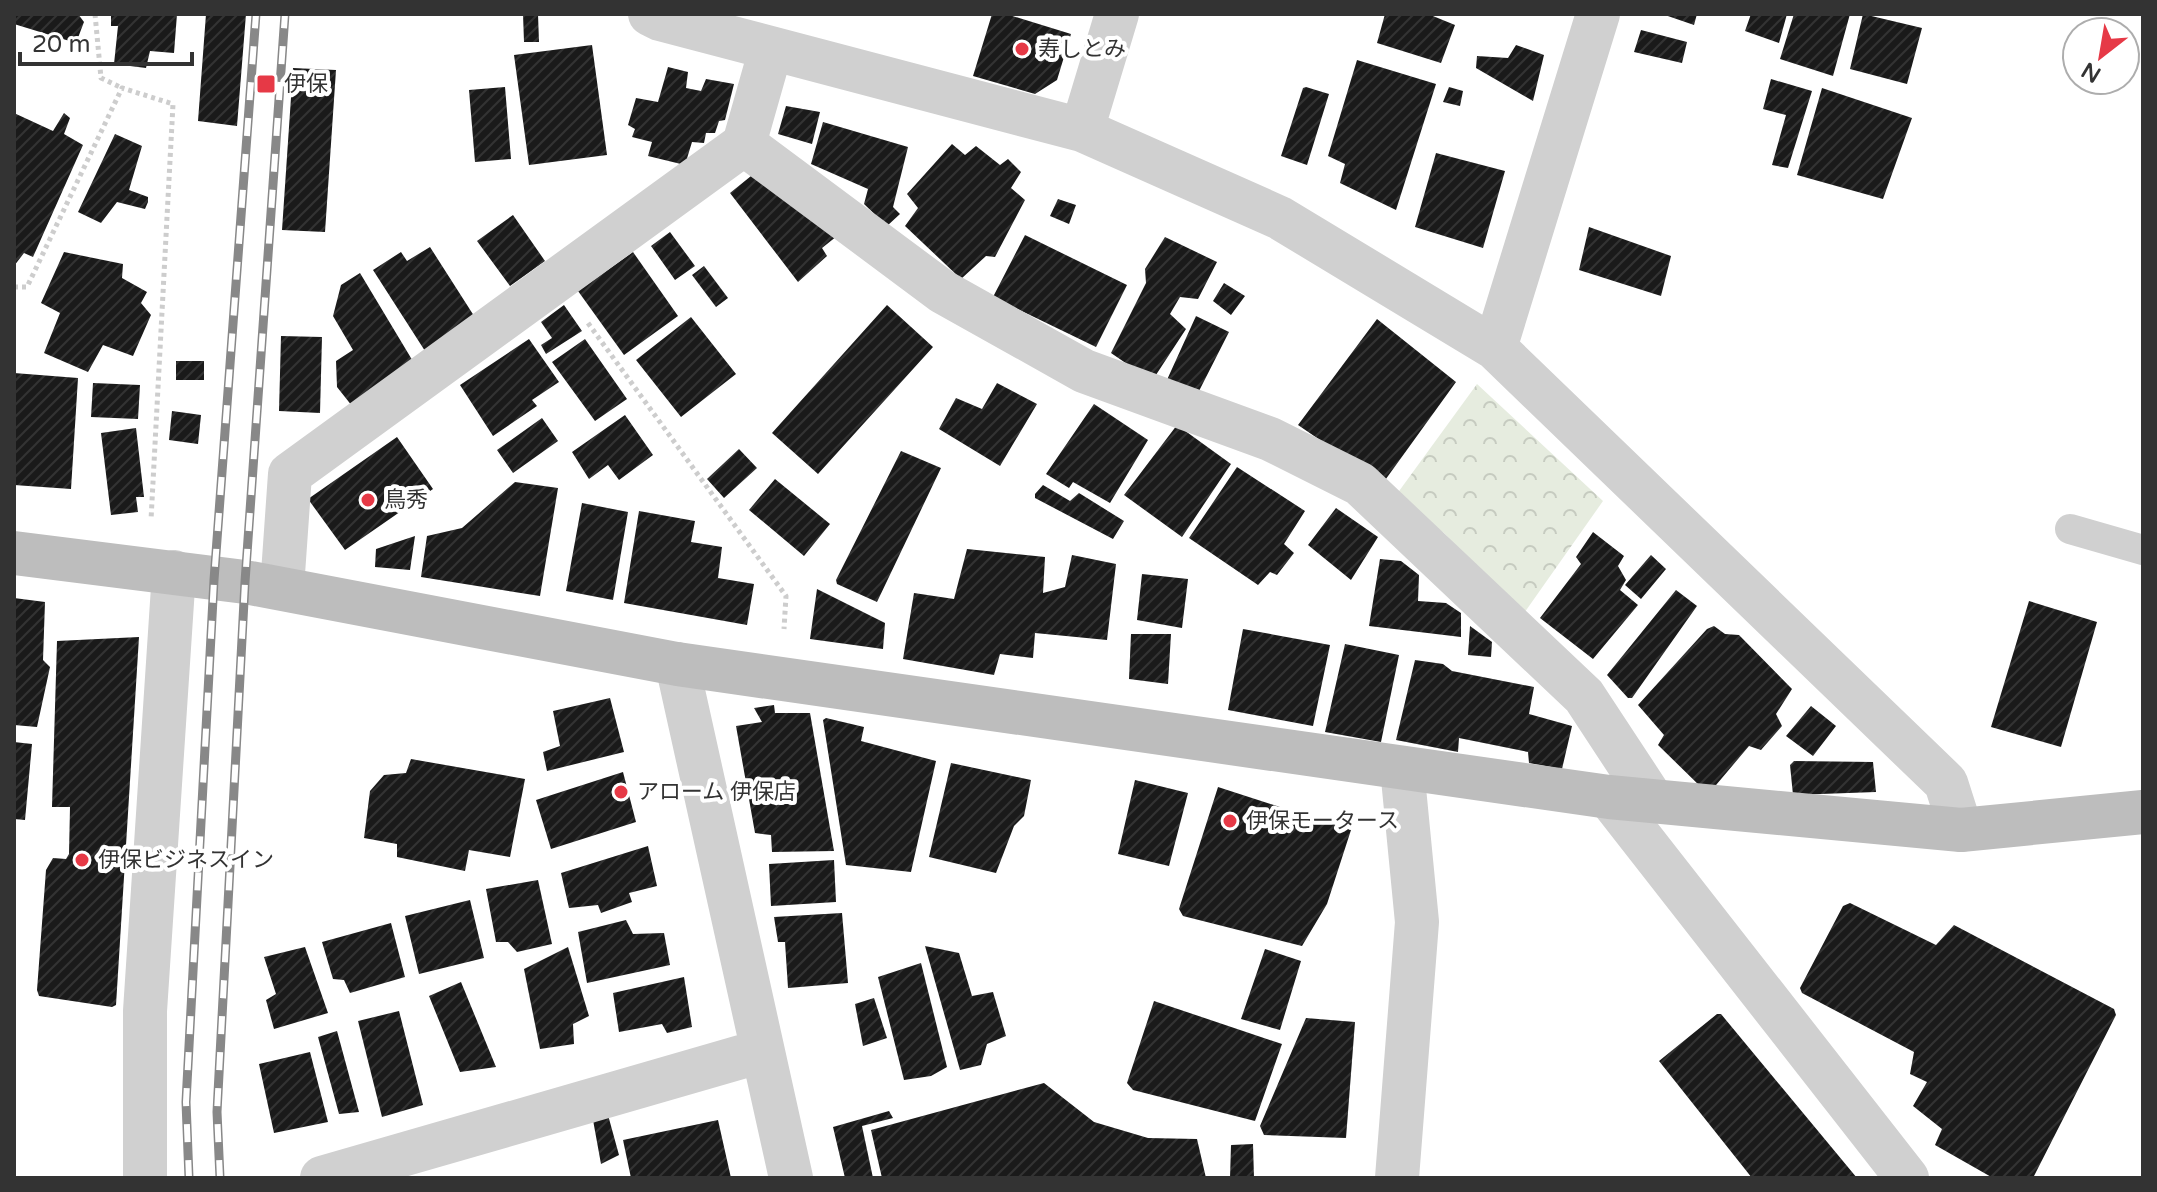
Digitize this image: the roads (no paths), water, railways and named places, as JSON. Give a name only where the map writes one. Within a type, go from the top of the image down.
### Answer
[{"type":"street","points":[[650,14],[771,49],[1082,130],[1280,218],[1495,348],[1946,783],[1961,830]]},
{"type":"street","points":[[1082,130],[1117,14]]},
{"type":"street","points":[[1495,348],[1598,14]]},
{"type":"street","points":[[282,588],[290,474],[744,144],[771,49]]},
{"type":"street","points":[[744,144],[943,292],[1071,364],[1270,439],[1360,484],[1584,696],[1653,801]]},
{"type":"street","points":[[14,553],[282,588],[677,664],[1609,797],[1961,830],[2143,812]]},
{"type":"street","points":[[145,1178],[145,1011],[161,571]]},
{"type":"street","points":[[677,664],[791,1178]]},
{"type":"street","points":[[1397,1178],[1417,922],[1402,768]]},
{"type":"street","points":[[1609,797],[1907,1178]]},
{"type":"street","points":[[322,1178],[762,1051]]},
{"type":"lane","points":[[2070,529],[2143,550]]},
{"type":"railway","points":[[189,1178],[186,1102],[214,580],[256,14]]},
{"type":"railway","points":[[220,1178],[217,1112],[245,582],[285,14]]},
{"type":"place","name":"寿しとみ","points":[[1022,49]]},
{"type":"place","name":"伊保","points":[[266,84]]},
{"type":"place","name":"鳥秀","points":[[368,500]]},
{"type":"place","name":"アローム 伊保店","points":[[621,792]]},
{"type":"place","name":"伊保モータース","points":[[1230,821]]},
{"type":"place","name":"伊保ビジネスイン","points":[[82,860]]}]
